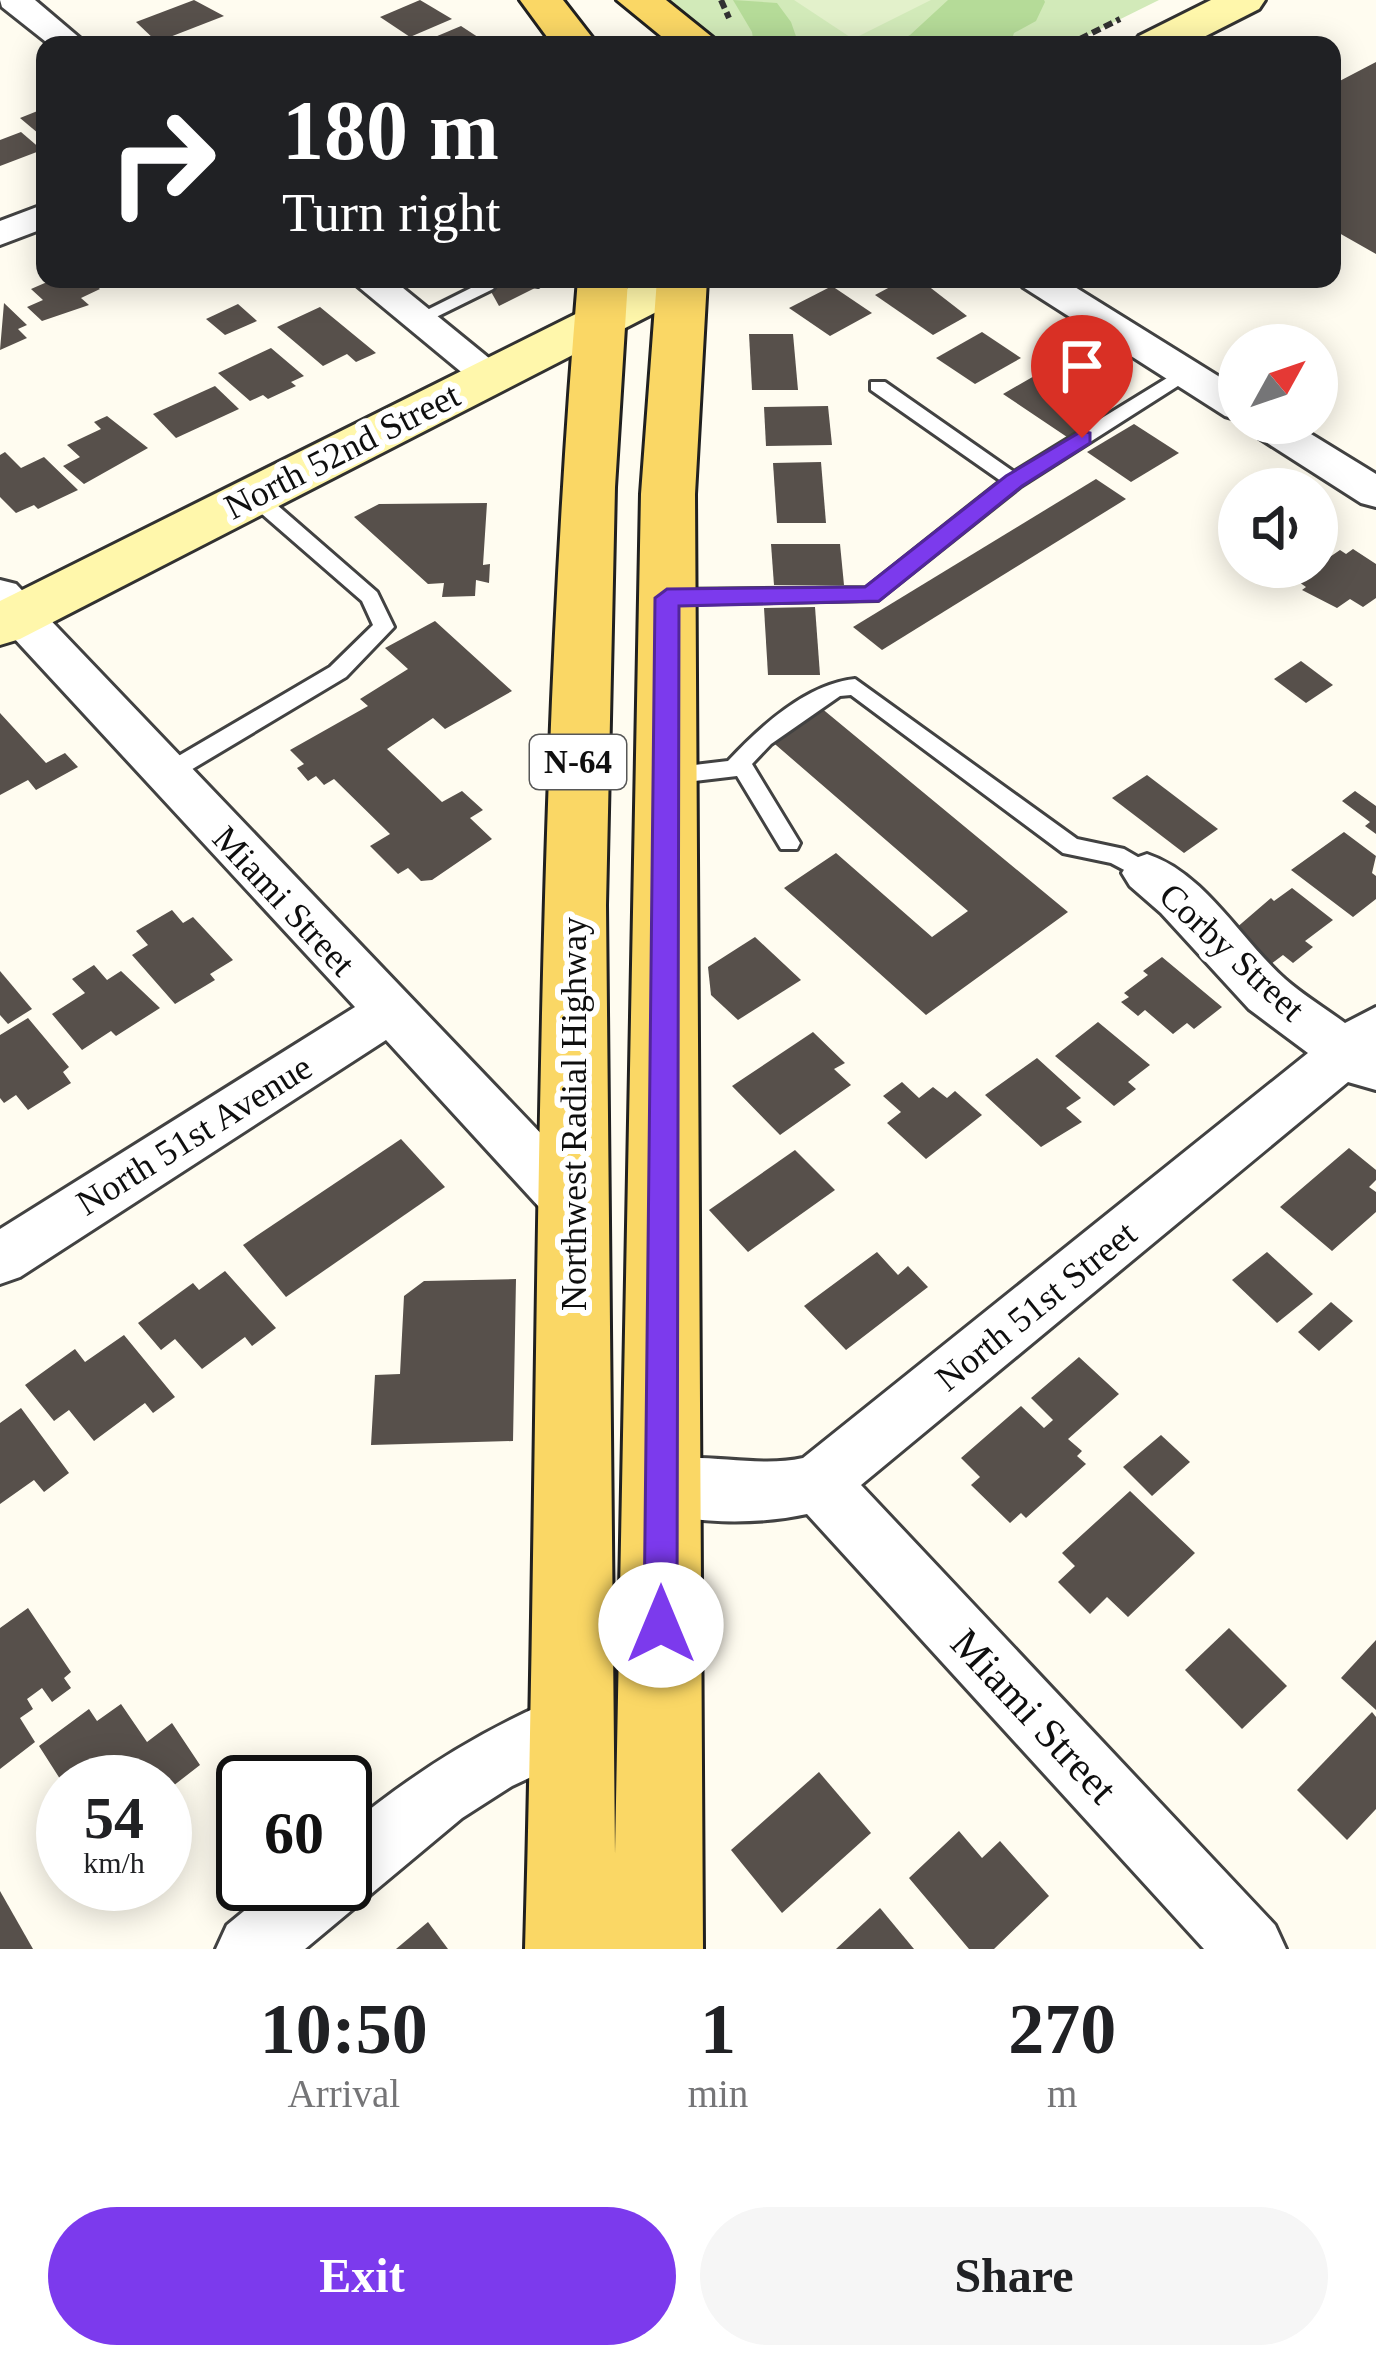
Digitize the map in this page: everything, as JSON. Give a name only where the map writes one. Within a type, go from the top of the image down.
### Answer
[{"type":"main road","points":[[541,0],[569,36]]},
{"type":"main road","points":[[608,0],[637,36]]},
{"type":"main road","points":[[638,0],[688,36]]},
{"type":"main road","name":"N-64","points":[[658,1949],[668,494],[682,288]]},
{"type":"main road","name":"Northwest Radial Highway","points":[[570,1949],[576,1722],[571,1203],[584,572],[601,300]]},
{"type":"street","points":[[14,0],[60,36]]},
{"type":"street","points":[[1172,36],[1244,0]]},
{"type":"street","points":[[0,234],[36,219]]},
{"type":"street","points":[[379,288],[491,376]]},
{"type":"street","name":"North 52nd Street","points":[[6,612],[254,496],[491,376],[601,300],[648,288]]},
{"type":"street","points":[[1050,288],[1218,394]]},
{"type":"street","points":[[1298,444],[1376,493]]},
{"type":"street","name":"Miami Street","points":[[6,612],[166,774],[571,1203]]},
{"type":"street","name":"Corby Street","points":[[1147,873],[1179,899],[1267,994],[1367,1051]]},
{"type":"street","name":"North 51st Avenue","points":[[0,1259],[388,1012]]},
{"type":"street","name":"North 51st Street","points":[[818,1483],[1367,1051]]},
{"type":"street","points":[[662,1486],[778,1492],[818,1483]]},
{"type":"street","name":"Miami Street","points":[[818,1483],[1251,1949]]},
{"type":"street","points":[[372,1851],[440,1795],[489,1763],[576,1722]]},
{"type":"street","points":[[251,1949],[298,1911]]},
{"type":"lane","points":[[418,319],[487,288]]},
{"type":"lane","points":[[667,598],[871,595],[1014,481],[1185,373]]},
{"type":"lane","points":[[878,386],[1014,481]]},
{"type":"lane","points":[[166,774],[338,672],[384,627],[370,597],[254,496]]},
{"type":"lane","points":[[666,776],[741,765],[763,738],[836,689],[855,687],[1071,847],[1116,855],[1147,873]]},
{"type":"lane","points":[[741,765],[789,843]]},
{"type":"path","points":[[1086,36],[1098,30]]},
{"type":"green space","points":[[663,0],[1159,0],[1086,36],[713,36]]},
{"type":"green space","points":[[733,0],[777,3],[796,36],[753,36]]},
{"type":"green space","points":[[794,0],[931,0],[859,36],[848,36]]},
{"type":"green space","points":[[948,0],[1045,2],[1036,21],[1013,36],[910,35]]},
{"type":"building","points":[[194,0],[224,16],[172,36],[151,36],[136,22]]},
{"type":"building","points":[[420,0],[452,19],[408,36],[380,17]]},
{"type":"building","points":[[461,26],[476,36],[437,36]]},
{"type":"building","points":[[1376,62],[1376,254],[1341,234],[1341,80]]},
{"type":"building","points":[[36,112],[36,131],[20,118]]},
{"type":"building","points":[[21,132],[36,145],[36,152],[0,166],[0,140]]},
{"type":"building","points":[[489,288],[535,288],[499,306]]},
{"type":"building","points":[[835,288],[872,313],[830,336],[789,308]]},
{"type":"building","points":[[888,288],[931,288],[967,316],[933,335],[875,295]]},
{"type":"building","points":[[31,289],[100,289],[81,298],[89,305],[42,321],[27,307],[43,300]]},
{"type":"building","points":[[4,303],[27,325],[18,329],[27,338],[0,350]]},
{"type":"building","points":[[238,304],[257,321],[225,335],[206,319]]},
{"type":"building","points":[[320,307],[376,353],[356,362],[347,354],[323,366],[277,327]]},
{"type":"building","points":[[982,332],[1021,358],[975,384],[936,358]]},
{"type":"building","points":[[749,334],[793,334],[798,390],[752,390]]},
{"type":"building","points":[[271,348],[304,376],[291,382],[296,386],[268,399],[263,395],[250,401],[218,373]]},
{"type":"building","points":[[1036,375],[1088,403],[1083,406],[1100,417],[1067,437],[1003,394]]},
{"type":"building","points":[[215,386],[239,409],[176,438],[153,414]]},
{"type":"building","points":[[828,406],[832,445],[766,446],[764,407]]},
{"type":"building","points":[[107,416],[148,448],[84,484],[63,466],[80,457],[67,445],[101,429],[94,422]]},
{"type":"building","points":[[1134,424],[1179,453],[1131,482],[1087,452]]},
{"type":"building","points":[[5,452],[21,468],[44,457],[78,490],[38,509],[34,505],[16,513],[0,497],[0,455]]},
{"type":"building","points":[[821,462],[826,523],[777,523],[773,463]]},
{"type":"building","points":[[1096,479],[1126,499],[882,650],[853,627]]},
{"type":"building","points":[[487,503],[483,565],[490,564],[489,583],[476,580],[475,596],[442,597],[444,583],[428,584],[354,517],[379,504]]},
{"type":"building","points":[[771,544],[840,544],[844,585],[774,585]]},
{"type":"building","points":[[1353,549],[1376,564],[1376,598],[1363,607],[1350,599],[1337,608],[1302,590],[1338,588],[1338,551],[1346,554]]},
{"type":"building","points":[[815,607],[820,675],[768,675],[764,608]]},
{"type":"building","points":[[435,621],[512,691],[445,729],[433,718],[387,749],[442,802],[462,791],[483,810],[470,818],[492,839],[432,880],[421,881],[408,868],[398,874],[370,846],[390,834],[334,779],[324,785],[316,776],[308,781],[297,768],[304,764],[290,750],[368,706],[360,699],[408,669],[385,648]]},
{"type":"building","points":[[1301,661],[1333,685],[1306,703],[1274,679]]},
{"type":"building","points":[[820,707],[1068,912],[926,1015],[784,888],[836,853],[932,937],[968,911],[769,739]]},
{"type":"building","points":[[0,713],[46,763],[65,753],[78,767],[36,790],[28,780],[0,795]]},
{"type":"building","points":[[1147,775],[1218,829],[1184,853],[1112,798]]},
{"type":"building","points":[[1355,791],[1376,806],[1376,834],[1365,826],[1370,822],[1342,801]]},
{"type":"building","points":[[1344,832],[1376,856],[1372,873],[1376,899],[1353,917],[1291,870]]},
{"type":"building","points":[[1292,888],[1333,920],[1305,941],[1313,947],[1293,963],[1283,955],[1267,967],[1228,935],[1271,898],[1274,901]]},
{"type":"building","points":[[172,910],[183,923],[193,917],[233,960],[210,974],[215,980],[175,1004],[132,955],[148,945],[136,931]]},
{"type":"building","points":[[755,937],[801,980],[738,1020],[711,995],[708,967]]},
{"type":"building","points":[[1162,957],[1222,1007],[1194,1029],[1187,1023],[1173,1034],[1145,1010],[1138,1016],[1121,1002],[1129,997],[1124,993],[1148,975],[1143,971]]},
{"type":"building","points":[[94,965],[107,980],[121,971],[160,1008],[116,1036],[111,1031],[82,1050],[52,1014],[85,993],[72,979]]},
{"type":"building","points":[[0,971],[32,1009],[8,1024],[0,1015]]},
{"type":"building","points":[[28,1018],[69,1067],[63,1072],[71,1083],[28,1110],[16,1095],[4,1103],[0,1098],[0,1035]]},
{"type":"building","points":[[1098,1022],[1150,1065],[1128,1082],[1136,1089],[1114,1106],[1055,1056]]},
{"type":"building","points":[[813,1032],[845,1063],[834,1069],[851,1085],[780,1135],[732,1086]]},
{"type":"building","points":[[1037,1058],[1081,1098],[1066,1108],[1082,1122],[1041,1147],[985,1095]]},
{"type":"building","points":[[902,1082],[919,1098],[933,1087],[947,1098],[955,1091],[982,1115],[926,1159],[887,1123],[901,1112],[883,1096]]},
{"type":"building","points":[[401,1139],[445,1187],[286,1297],[243,1245]]},
{"type":"building","points":[[1349,1148],[1376,1170],[1376,1180],[1369,1187],[1376,1192],[1376,1212],[1332,1251],[1280,1207]]},
{"type":"building","points":[[795,1150],[835,1190],[748,1252],[709,1210]]},
{"type":"building","points":[[877,1252],[898,1275],[908,1266],[928,1287],[846,1350],[804,1306]]},
{"type":"building","points":[[1267,1252],[1313,1294],[1277,1323],[1232,1280]]},
{"type":"building","points":[[225,1271],[276,1328],[252,1346],[245,1337],[202,1369],[175,1339],[161,1350],[138,1323],[193,1283],[199,1290]]},
{"type":"building","points":[[516,1279],[513,1441],[371,1445],[375,1375],[400,1374],[404,1296],[424,1281]]},
{"type":"building","points":[[1331,1302],[1353,1321],[1319,1351],[1298,1332]]},
{"type":"building","points":[[124,1335],[175,1397],[153,1413],[145,1403],[94,1441],[69,1410],[54,1421],[25,1385],[75,1349],[85,1362]]},
{"type":"building","points":[[1079,1357],[1119,1394],[1068,1439],[1082,1451],[1077,1456],[1086,1464],[1026,1518],[1021,1513],[1010,1523],[971,1485],[980,1477],[961,1458],[1021,1406],[1044,1428],[1053,1420],[1031,1398]]},
{"type":"building","points":[[21,1408],[69,1473],[44,1492],[34,1480],[0,1504],[0,1423]]},
{"type":"building","points":[[1161,1435],[1190,1462],[1152,1496],[1123,1467]]},
{"type":"building","points":[[1130,1491],[1195,1553],[1128,1617],[1107,1597],[1090,1614],[1058,1582],[1075,1566],[1062,1553]]},
{"type":"building","points":[[28,1608],[71,1672],[64,1678],[71,1688],[52,1702],[42,1688],[27,1699],[33,1709],[20,1718],[35,1742],[0,1769],[0,1628]]},
{"type":"building","points":[[1229,1628],[1287,1686],[1242,1729],[1185,1670]]},
{"type":"building","points":[[1376,1640],[1376,1710],[1341,1678]]},
{"type":"building","points":[[121,1704],[147,1742],[172,1723],[200,1765],[192,1771],[192,1755],[45,1755],[39,1746],[89,1709],[97,1721]]},
{"type":"building","points":[[1372,1712],[1376,1717],[1376,1809],[1347,1840],[1297,1790]]},
{"type":"building","points":[[819,1772],[871,1833],[782,1913],[731,1850]]},
{"type":"building","points":[[959,1831],[982,1858],[1000,1841],[1049,1896],[994,1949],[969,1949],[909,1878]]},
{"type":"building","points":[[0,1891],[33,1949],[0,1949]]},
{"type":"building","points":[[880,1908],[914,1949],[836,1949]]},
{"type":"building","points":[[428,1922],[448,1949],[396,1949]]},
{"type":"route","points":[[661,1625],[667,598],[871,595],[1014,481],[1082,438]]}]
